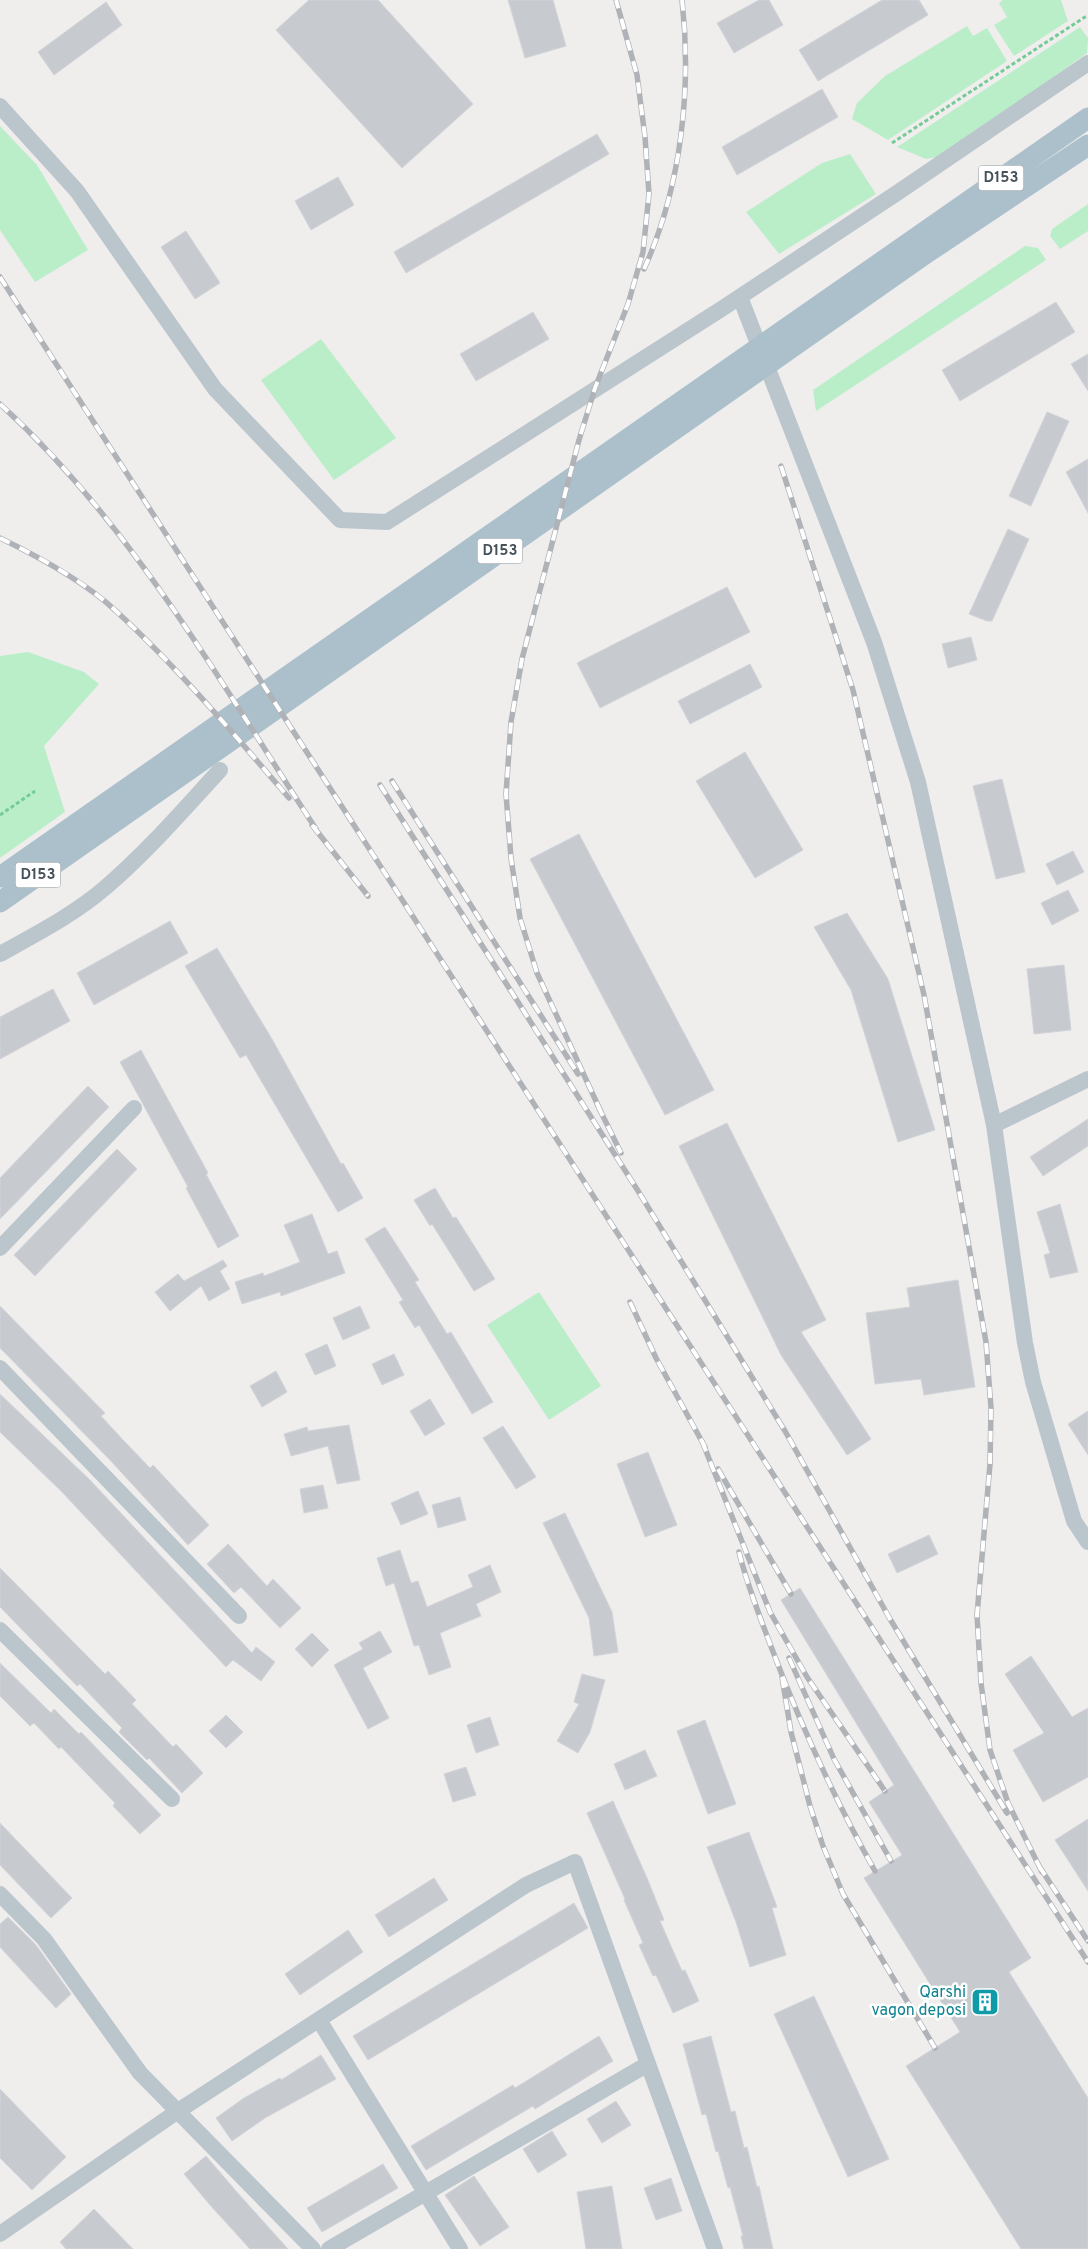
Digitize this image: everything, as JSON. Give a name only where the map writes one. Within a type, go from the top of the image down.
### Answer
[{"type":"main road","name":"D153","points":[[0,902],[71,840],[920,246],[1088,118]]},
{"type":"main road","name":"D153","points":[[920,246],[1088,145]]},
{"type":"main road","name":"D153","points":[[0,877],[71,840]]},
{"type":"street","points":[[0,106],[77,191],[216,388],[340,520],[387,522],[740,297],[1088,63]]},
{"type":"street","points":[[740,297],[874,642],[918,782],[994,1125],[1032,1382],[1074,1521],[1088,1542]]},
{"type":"street","points":[[0,954],[55,923],[105,888],[159,835],[220,770]]},
{"type":"street","points":[[994,1125],[1088,1079]]},
{"type":"street","points":[[0,1248],[134,1108]]},
{"type":"street","points":[[0,1368],[239,1616]]},
{"type":"street","points":[[0,1630],[172,1799]]},
{"type":"street","points":[[0,2234],[178,2111],[526,1885],[575,1862],[716,2249]]},
{"type":"street","points":[[0,1894],[44,1939],[140,2073],[314,2249]]},
{"type":"street","points":[[319,2020],[460,2249]]},
{"type":"street","points":[[329,2249],[648,2064]]},
{"type":"path","points":[[892,143],[1088,15]]},
{"type":"path","points":[[0,815],[36,791]]},
{"type":"green space","points":[[1003,0],[1061,0],[1068,21],[1014,56],[994,25],[1007,17],[999,3]]},
{"type":"green space","points":[[967,26],[973,36],[987,28],[1007,61],[888,140],[852,119],[857,103],[885,76]]},
{"type":"green space","points":[[1080,27],[1088,38],[1087,53],[944,156],[926,159],[897,147]]},
{"type":"green space","points":[[0,126],[37,165],[88,250],[35,282],[0,230]]},
{"type":"green space","points":[[850,154],[876,194],[779,254],[746,212],[822,163]]},
{"type":"green space","points":[[1088,204],[1088,231],[1060,249],[1050,236],[1052,229]]},
{"type":"green space","points":[[1025,246],[1038,248],[1046,260],[816,411],[813,390]]},
{"type":"green space","points":[[321,339],[396,438],[334,480],[261,380]]},
{"type":"green space","points":[[28,652],[84,672],[99,684],[44,746],[65,812],[0,858],[0,656]]},
{"type":"green space","points":[[539,1292],[601,1386],[549,1420],[487,1325]]},
{"type":"building","points":[[309,0],[378,0],[473,104],[402,168],[276,30]]},
{"type":"building","points":[[508,0],[553,0],[566,46],[525,58]]},
{"type":"building","points":[[759,0],[769,0],[783,25],[734,53],[717,23]]},
{"type":"building","points":[[882,0],[919,0],[928,15],[818,81],[799,50]]},
{"type":"building","points":[[106,2],[122,25],[54,75],[38,52]]},
{"type":"building","points":[[822,89],[838,117],[737,175],[722,147]]},
{"type":"building","points":[[597,134],[609,154],[406,273],[394,252]]},
{"type":"building","points":[[338,177],[354,205],[311,230],[295,201]]},
{"type":"building","points":[[186,231],[220,283],[195,299],[161,247]]},
{"type":"building","points":[[1056,302],[1075,332],[960,401],[942,370]]},
{"type":"building","points":[[533,312],[549,339],[476,381],[460,354]]},
{"type":"building","points":[[1088,354],[1088,391],[1071,364]]},
{"type":"building","points":[[1047,412],[1069,421],[1031,506],[1009,496]]},
{"type":"building","points":[[1088,459],[1088,513],[1066,472]]},
{"type":"building","points":[[1008,529],[1029,539],[992,621],[987,621],[969,614]]},
{"type":"building","points":[[727,587],[750,632],[600,708],[577,663]]},
{"type":"building","points":[[971,637],[977,660],[948,668],[942,644]]},
{"type":"building","points":[[750,664],[762,687],[690,724],[678,701]]},
{"type":"building","points":[[745,752],[803,850],[755,878],[696,781]]},
{"type":"building","points":[[1002,779],[1025,872],[996,879],[973,786]]},
{"type":"building","points":[[579,834],[714,1090],[665,1115],[530,859]]},
{"type":"building","points":[[1073,851],[1084,872],[1057,885],[1046,864]]},
{"type":"building","points":[[1068,890],[1079,911],[1052,925],[1041,903]]},
{"type":"building","points":[[847,913],[888,979],[935,1130],[898,1142],[851,990],[814,927]]},
{"type":"building","points":[[170,921],[188,953],[94,1005],[77,973]]},
{"type":"building","points":[[217,948],[272,1039],[341,1164],[343,1163],[363,1198],[338,1212],[246,1055],[240,1058],[185,966]]},
{"type":"building","points":[[1064,965],[1071,1030],[1034,1034],[1027,969]]},
{"type":"building","points":[[53,989],[70,1021],[0,1059],[0,1017]]},
{"type":"building","points":[[141,1050],[208,1173],[206,1174],[239,1236],[218,1248],[186,1188],[188,1187],[120,1062]]},
{"type":"building","points":[[88,1086],[109,1107],[0,1219],[0,1178]]},
{"type":"building","points":[[1088,1119],[1088,1146],[1043,1176],[1030,1157]]},
{"type":"building","points":[[727,1123],[826,1320],[801,1332],[871,1439],[847,1455],[781,1355],[679,1146]]},
{"type":"building","points":[[117,1149],[137,1169],[35,1276],[14,1255]]},
{"type":"building","points":[[435,1188],[453,1218],[456,1217],[495,1279],[474,1291],[432,1224],[430,1226],[414,1200]]},
{"type":"building","points":[[1060,1204],[1078,1272],[1050,1278],[1044,1255],[1050,1253],[1037,1212]]},
{"type":"building","points":[[312,1214],[328,1254],[337,1251],[345,1273],[281,1296],[280,1292],[242,1304],[235,1282],[263,1273],[264,1276],[300,1262],[284,1225]]},
{"type":"building","points":[[385,1227],[419,1280],[415,1282],[447,1334],[451,1332],[493,1402],[472,1414],[419,1325],[415,1328],[399,1302],[403,1300],[365,1239]]},
{"type":"building","points":[[223,1260],[227,1266],[220,1271],[230,1289],[209,1301],[201,1286],[170,1311],[155,1292],[178,1274],[184,1281]]},
{"type":"building","points":[[958,1280],[975,1387],[924,1395],[921,1379],[875,1384],[866,1313],[910,1307],[907,1288]]},
{"type":"building","points":[[0,1306],[105,1413],[101,1416],[125,1442],[150,1468],[153,1465],[209,1525],[188,1545],[110,1460],[0,1348]]},
{"type":"building","points":[[360,1306],[370,1328],[343,1340],[333,1318]]},
{"type":"building","points":[[327,1344],[336,1366],[315,1375],[305,1354]]},
{"type":"building","points":[[394,1354],[404,1375],[382,1385],[372,1364]]},
{"type":"building","points":[[276,1371],[287,1392],[262,1407],[250,1386]]},
{"type":"building","points":[[0,1394],[89,1479],[252,1653],[256,1647],[275,1662],[261,1681],[233,1660],[226,1667],[62,1492],[0,1432]]},
{"type":"building","points":[[430,1399],[445,1424],[425,1436],[410,1411]]},
{"type":"building","points":[[1088,1411],[1088,1455],[1068,1424]]},
{"type":"building","points":[[349,1425],[360,1480],[337,1484],[328,1446],[291,1456],[284,1434],[307,1427],[308,1431]]},
{"type":"building","points":[[503,1426],[536,1477],[516,1489],[483,1438]]},
{"type":"building","points":[[648,1452],[677,1525],[645,1537],[617,1464]]},
{"type":"building","points":[[323,1485],[328,1508],[304,1513],[300,1489]]},
{"type":"building","points":[[418,1491],[428,1514],[401,1525],[391,1503]]},
{"type":"building","points":[[460,1497],[466,1520],[438,1528],[432,1505]]},
{"type":"building","points":[[565,1513],[612,1612],[618,1652],[594,1656],[589,1618],[543,1523]]},
{"type":"building","points":[[929,1535],[938,1554],[897,1573],[888,1554]]},
{"type":"building","points":[[228,1544],[267,1586],[273,1579],[301,1608],[280,1628],[241,1587],[234,1593],[207,1564]]},
{"type":"building","points":[[400,1550],[411,1583],[418,1581],[427,1607],[473,1587],[468,1575],[490,1565],[501,1592],[476,1604],[481,1616],[440,1633],[451,1667],[429,1675],[419,1645],[414,1646],[394,1583],[386,1586],[377,1558]]},
{"type":"building","points":[[0,1568],[105,1674],[108,1671],[136,1700],[132,1704],[173,1747],[176,1744],[203,1773],[182,1793],[149,1758],[147,1760],[119,1732],[122,1728],[80,1684],[77,1686],[0,1607]]},
{"type":"building","name":"Qarshi vagon deposi","points":[[800,1588],[1031,1958],[1009,1972],[1088,2098],[1088,2249],[1021,2249],[906,2066],[960,2032],[864,1878],[902,1855],[869,1802],[894,1785],[781,1600]]},
{"type":"building","points":[[380,1631],[392,1652],[363,1668],[389,1718],[368,1729],[334,1665],[363,1649],[359,1643]]},
{"type":"building","points":[[312,1633],[329,1650],[312,1667],[295,1649]]},
{"type":"building","points":[[1031,1656],[1072,1717],[1088,1708],[1088,1777],[1043,1802],[1013,1750],[1044,1733],[1005,1674]]},
{"type":"building","points":[[0,1663],[51,1713],[54,1709],[79,1734],[81,1732],[161,1815],[140,1834],[113,1806],[115,1803],[61,1747],[59,1749],[34,1723],[30,1726],[0,1696]]},
{"type":"building","points":[[582,1674],[605,1680],[590,1732],[578,1753],[557,1741],[579,1704],[574,1702]]},
{"type":"building","points":[[226,1715],[243,1732],[226,1748],[209,1731]]},
{"type":"building","points":[[490,1717],[499,1745],[476,1753],[467,1725]]},
{"type":"building","points":[[705,1720],[736,1804],[708,1814],[677,1731]]},
{"type":"building","points":[[645,1750],[657,1776],[625,1790],[614,1764]]},
{"type":"building","points":[[466,1767],[476,1795],[453,1802],[444,1774]]},
{"type":"building","points":[[613,1801],[664,1920],[660,1921],[682,1971],[685,1970],[699,2001],[673,2013],[656,1975],[653,1976],[639,1945],[643,1943],[587,1813]]},
{"type":"building","points":[[1088,1819],[1088,1891],[1055,1840]]},
{"type":"building","points":[[0,1823],[72,1898],[51,1918],[0,1865]]},
{"type":"building","points":[[749,1832],[777,1907],[772,1908],[786,1955],[750,1967],[736,1922],[707,1847]]},
{"type":"building","points":[[434,1878],[448,1900],[389,1937],[375,1915]]},
{"type":"building","points":[[574,1903],[588,1928],[368,2060],[353,2036]]},
{"type":"building","points":[[8,1917],[36,1945],[71,1994],[56,2008],[0,1947],[0,1924]]},
{"type":"building","points":[[348,1930],[363,1952],[300,1995],[285,1974]]},
{"type":"building","points":[[814,1996],[889,2159],[848,2177],[774,2014]]},
{"type":"building","points":[[599,2036],[613,2061],[535,2109],[533,2106],[426,2170],[411,2146],[513,2085],[515,2088]]},
{"type":"building","points":[[711,2036],[731,2112],[735,2111],[744,2148],[747,2147],[757,2187],[759,2186],[773,2249],[744,2249],[741,2236],[743,2236],[730,2187],[728,2188],[718,2151],[716,2152],[706,2114],[702,2115],[683,2044]]},
{"type":"building","points":[[321,2055],[336,2079],[265,2118],[232,2141],[216,2118],[244,2098],[280,2078],[281,2080]]},
{"type":"building","points":[[0,2089],[66,2157],[32,2190],[0,2158]]},
{"type":"building","points":[[616,2101],[631,2125],[602,2143],[587,2119]]},
{"type":"building","points":[[552,2131],[567,2155],[538,2173],[523,2149]]},
{"type":"building","points":[[206,2156],[288,2249],[250,2249],[210,2205],[184,2174]]},
{"type":"building","points":[[383,2164],[398,2188],[322,2232],[307,2208]]},
{"type":"building","points":[[474,2176],[509,2227],[480,2246],[445,2195]]},
{"type":"building","points":[[671,2178],[682,2211],[656,2220],[644,2188]]},
{"type":"building","points":[[612,2186],[622,2249],[586,2249],[577,2192]]},
{"type":"building","points":[[94,2209],[133,2249],[66,2249],[60,2242]]},
{"type":"railway","points":[[601,1112],[537,973],[520,918],[511,858],[506,794],[511,722],[522,659],[579,440],[595,388],[628,304],[643,252],[649,194],[645,137],[637,75],[616,0]]},
{"type":"railway","points":[[644,269],[657,238],[667,205],[681,138],[685,68],[682,0]]},
{"type":"railway","points":[[0,277],[1088,1962]]},
{"type":"railway","points":[[0,404],[47,450],[91,500],[132,552],[208,661],[316,829]]},
{"type":"railway","points":[[781,466],[853,690],[924,995],[986,1342],[991,1408],[990,1464],[977,1615],[981,1683],[990,1750],[1008,1803],[1042,1872]]},
{"type":"railway","points":[[0,538],[76,580],[116,611],[183,678],[289,798]]},
{"type":"railway","points":[[392,781],[578,1074]]},
{"type":"railway","points":[[380,785],[640,1194],[785,1431],[890,1619],[1007,1813]]},
{"type":"railway","points":[[312,825],[368,896]]},
{"type":"railway","points":[[598,1106],[621,1153]]},
{"type":"railway","points":[[630,1302],[656,1358],[705,1447]]},
{"type":"railway","points":[[702,1441],[770,1612],[807,1677],[885,1791]]},
{"type":"railway","points":[[718,1469],[791,1594]]},
{"type":"railway","points":[[739,1552],[754,1601],[795,1706],[832,1790],[875,1871]]},
{"type":"railway","points":[[789,1658],[834,1759],[891,1861]]},
{"type":"railway","points":[[782,1677],[791,1732],[810,1806],[823,1846],[843,1894],[935,2048]]},
{"type":"railway","points":[[1039,1866],[1088,1941]]},
{"type":"place","name":"Qarshi vagon deposi","points":[[985,2002]]}]
